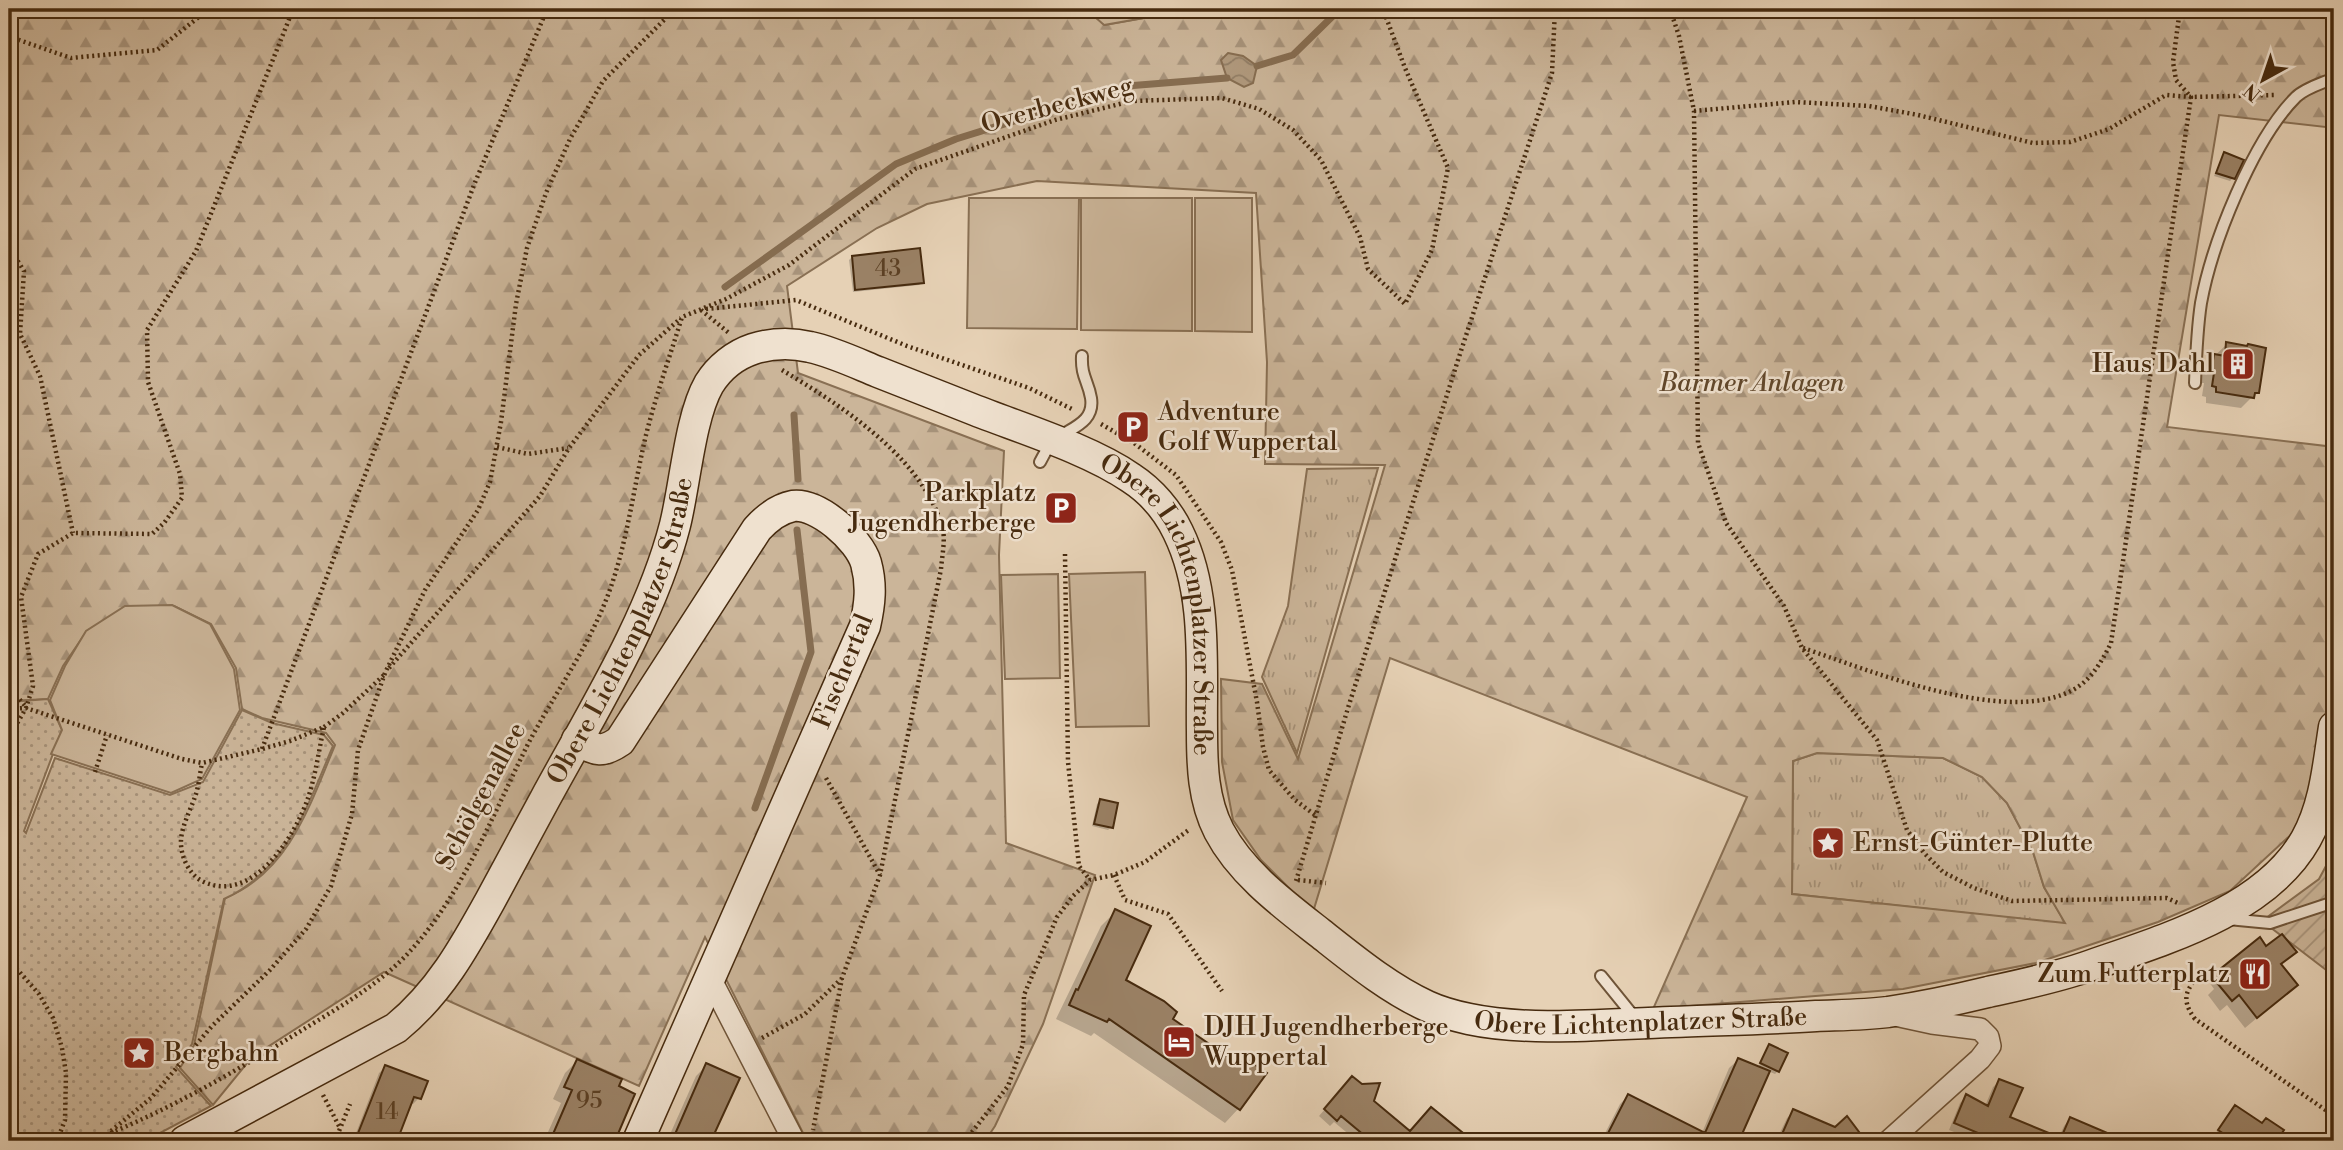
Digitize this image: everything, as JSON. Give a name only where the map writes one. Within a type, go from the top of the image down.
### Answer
[{"type":"main road","name":"Obere Lichtenplatzer Straße","points":[[185,1141],[396,1028],[415,1012],[448,974],[645,612],[669,548],[702,400],[711,380],[724,365],[748,350],[770,345],[781,343],[807,346],[1046,452],[1124,472],[1145,488],[1178,532],[1190,564],[1197,595],[1201,636],[1204,778],[1211,813],[1229,848],[1242,864],[1288,890],[1348,955],[1395,988],[1431,1008],[1465,1019],[1502,1024],[1638,1023],[1883,1013],[1946,1002],[2067,974],[2142,948],[2215,917],[2254,894],[2282,870],[2303,845],[2315,820],[2325,788],[2334,727]]},
{"type":"main road","name":"Fischertal","points":[[577,740],[599,750],[610,748],[620,741],[757,529],[768,517],[793,506],[807,508],[841,527],[854,541],[865,561],[871,598],[865,626],[638,1141]]},
{"type":"street","points":[[710,978],[794,1141]]},
{"type":"street","points":[[1883,1013],[1980,1029],[1988,1037],[1990,1046],[1980,1059],[1889,1141]]},
{"type":"lane","points":[[2195,383],[2199,322],[2211,260],[2258,150],[2269,130],[2298,94],[2334,78]]},
{"type":"lane","points":[[1046,452],[1077,428],[1091,410],[1091,398],[1081,372],[1082,356]]},
{"type":"lane","points":[[2215,917],[2270,923],[2334,902]]},
{"type":"lane","points":[[1601,976],[1638,1023]]},
{"type":"path","points":[[9,34],[71,58],[158,50],[209,9]]},
{"type":"path","points":[[9,737],[26,708],[33,686],[21,597],[38,554],[73,533],[152,534],[164,523],[182,498],[180,474],[148,382],[147,330],[196,251],[256,106],[290,17],[290,9]]},
{"type":"path","points":[[262,749],[474,186],[547,9]]},
{"type":"path","points":[[105,1136],[151,1098],[212,1026],[270,970],[306,929],[331,886],[352,814],[358,750],[385,673],[425,590],[478,510],[490,482],[516,304],[527,248],[545,193],[570,139],[603,81],[675,9]]},
{"type":"path","name":"Overbeckweg","points":[[701,310],[789,265],[915,169],[1055,120],[1132,100],[1222,98],[1259,109],[1293,130],[1321,160],[1360,237],[1368,269],[1405,304],[1432,250],[1448,168],[1383,9]]},
{"type":"path","points":[[1288,890],[1315,816],[1453,373],[1552,73],[1555,9]]},
{"type":"path","points":[[1670,9],[1679,36],[1694,110],[1698,443],[1726,523],[1784,606],[1802,648],[1877,740],[1907,830],[1943,872],[1974,888],[2012,901],[2166,898],[2215,917]]},
{"type":"path","points":[[1802,648],[1911,684],[1991,701],[2035,702],[2072,691],[2098,668],[2111,643],[2191,97],[2176,80],[2173,62],[2180,9]]},
{"type":"path","points":[[1694,110],[1795,102],[1869,106],[1918,114],[2033,143],[2070,142],[2109,129],[2166,95],[2191,97],[2298,94]]},
{"type":"path","points":[[9,247],[23,271],[20,334],[40,376],[73,533]]},
{"type":"path","points":[[9,709],[26,708],[182,759],[202,762],[290,741],[324,727],[343,713],[385,673],[404,648],[540,496],[569,448],[639,355],[682,317],[701,310],[796,300],[907,346],[1091,410],[1176,475],[1221,542],[1232,570],[1269,770],[1295,800],[1315,816]]},
{"type":"path","name":"Schölgenallee","points":[[90,1141],[148,1116],[252,1062],[337,1009],[382,977],[412,949],[438,915],[483,839],[529,743],[601,612],[628,529],[647,434],[682,317]]},
{"type":"path","points":[[497,447],[528,454],[569,448]]},
{"type":"path","points":[[1065,554],[1068,762],[1079,866],[1090,880]]},
{"type":"path","points":[[9,687],[26,708]]},
{"type":"path","points":[[202,762],[196,794],[181,839],[188,867],[198,880],[215,886],[229,887],[246,883],[264,869],[282,848],[309,797],[324,727]]},
{"type":"path","points":[[95,772],[107,735]]},
{"type":"path","points":[[810,750],[880,875]]},
{"type":"path","points":[[965,1141],[1007,1086],[1023,1044],[1024,995],[1057,917],[1090,880],[1114,875],[1145,863],[1179,838]]},
{"type":"path","points":[[1114,875],[1125,900],[1168,914],[1222,991]]},
{"type":"path","points":[[1288,890],[1326,883]]},
{"type":"path","points":[[9,960],[39,994],[53,1018],[62,1048],[66,1073],[65,1120],[57,1141]]},
{"type":"path","points":[[2203,969],[2186,992],[2189,1010],[2195,1019],[2334,1116]]},
{"type":"path","points":[[746,1048],[805,1014],[842,978]]},
{"type":"path","points":[[312,1074],[340,1128]]},
{"type":"path","points":[[335,1141],[350,1104]]},
{"type":"green space","name":"Barmer Anlagen","points":[[9,9],[1086,9],[1105,25],[1195,9],[2334,9],[2334,128],[2219,115],[2167,427],[2334,447],[2334,620],[2325,723],[2315,780],[2296,830],[2230,891],[2158,922],[2036,963],[1903,989],[1653,1009],[1747,797],[1390,658],[1313,912],[1261,860],[1233,820],[1222,762],[1221,679],[1262,684],[1298,759],[1385,465],[1265,464],[1267,362],[1256,193],[1037,181],[927,204],[877,228],[787,286],[798,373],[1004,451],[999,555],[1006,843],[1095,875],[1043,1024],[995,1126],[985,1141],[807,1141],[705,937],[639,1086],[384,972],[252,1057],[213,1105],[180,1068],[194,1045],[225,898],[266,872],[281,854],[306,813],[335,745],[326,733],[262,718],[242,709],[236,668],[211,624],[174,606],[127,606],[87,631],[63,666],[48,699],[9,701]],"holes":[[[1817,753],[1943,758],[1982,777],[2007,803],[2033,852],[2044,887],[2065,923],[1792,894],[1793,761]]]},
{"type":"green space","points":[[1086,9],[1195,9],[1104,25]]},
{"type":"green space","points":[[969,198],[1079,198],[1077,329],[967,328]]},
{"type":"green space","points":[[1081,198],[1192,198],[1192,331],[1081,330]]},
{"type":"green space","points":[[1195,198],[1252,198],[1252,332],[1195,331]]},
{"type":"green space","points":[[1378,468],[1297,753],[1262,677],[1288,606],[1307,469]]},
{"type":"green space","points":[[1145,572],[1149,726],[1076,727],[1069,574]]},
{"type":"green space","points":[[1058,574],[1060,678],[1005,679],[1001,575]]},
{"type":"green space","points":[[172,605],[210,624],[234,669],[240,710],[202,779],[171,793],[51,754],[62,730],[50,700],[65,666],[86,631],[125,606]]},
{"type":"green space","points":[[48,699],[62,730],[24,831],[26,833],[55,758],[170,795],[203,782],[242,710],[272,723],[324,735],[333,746],[304,813],[280,853],[246,887],[224,899],[192,1044],[176,1067],[211,1106],[145,1141],[9,1141],[9,702]]},
{"type":"green space","points":[[1817,753],[1943,758],[1982,777],[2007,803],[2033,852],[2044,887],[2066,924],[1792,894],[1793,761]]},
{"type":"green space","points":[[2334,851],[2334,976],[2262,921],[2319,879]]},
{"type":"water","points":[[1228,53],[1243,56],[1257,66],[1253,83],[1244,87],[1227,78],[1221,60]]},
{"type":"building","points":[[2224,152],[2244,160],[2235,179],[2216,173]]},
{"type":"building","points":[[920,248],[924,283],[855,290],[852,256]]},
{"type":"building","name":"Haus Dahl","points":[[2226,342],[2266,348],[2259,393],[2255,393],[2254,398],[2216,392],[2216,387],[2212,386],[2214,354],[2225,356]]},
{"type":"building","points":[[1100,799],[1118,803],[1113,828],[1094,824]]},
{"type":"building","points":[[1115,909],[1151,926],[1126,980],[1164,1001],[1177,1012],[1173,1019],[1240,1065],[1245,1058],[1267,1073],[1240,1110],[1109,1019],[1107,1022],[1069,1005]]},
{"type":"building","name":"Zum Futterplatz","points":[[2282,934],[2297,952],[2281,964],[2298,985],[2257,1018],[2239,995],[2232,1001],[2217,983],[2225,977],[2219,970],[2260,937],[2266,946]]},
{"type":"building","points":[[1769,1044],[1788,1053],[1779,1072],[1760,1063]]},
{"type":"building","points":[[1738,1058],[1770,1071],[1739,1141],[1604,1141],[1628,1094],[1705,1133]]},
{"type":"building","points":[[577,1059],[622,1079],[619,1086],[635,1094],[615,1141],[550,1141],[572,1090],[564,1087]]},
{"type":"building","points":[[706,1063],[740,1078],[711,1141],[672,1141]]},
{"type":"building","points":[[385,1065],[428,1081],[421,1099],[414,1097],[397,1141],[355,1141]]},
{"type":"building","points":[[1352,1076],[1362,1084],[1380,1083],[1374,1101],[1410,1131],[1431,1107],[1473,1141],[1371,1141],[1341,1116],[1337,1121],[1324,1109]]},
{"type":"building","points":[[1999,1079],[2023,1088],[2010,1117],[2061,1138],[2070,1117],[2126,1141],[1981,1141],[1983,1135],[1954,1123],[1966,1094],[1988,1106]]},
{"type":"building","points":[[2235,1105],[2262,1123],[2266,1118],[2284,1130],[2280,1136],[2288,1141],[2235,1141],[2218,1130]]},
{"type":"building","points":[[1793,1109],[1835,1127],[1847,1116],[1859,1132],[1855,1136],[1867,1141],[1779,1141]]},
{"type":"waterway","points":[[1257,66],[1293,55],[1340,9]]},
{"type":"waterway","points":[[725,287],[896,164],[956,139],[1127,86],[1227,78]]},
{"type":"waterway","points":[[794,415],[798,479]]},
{"type":"waterway","points":[[755,808],[811,652],[797,530]]},
{"type":"place","name":"Haus Dahl","points":[[2238,364]]},
{"type":"place","name":"Adventure Golf Wuppertal","points":[[1133,427]]},
{"type":"place","name":"Parkplatz Jugendherberge","points":[[1061,508]]},
{"type":"place","name":"Ernst-Günter-Plutte","points":[[1828,843]]},
{"type":"place","name":"Zum Futterplatz","points":[[2255,974]]},
{"type":"place","name":"DJH Jugendherberge Wuppertal","points":[[1179,1042]]},
{"type":"place","name":"Bergbahn","points":[[139,1053]]}]
